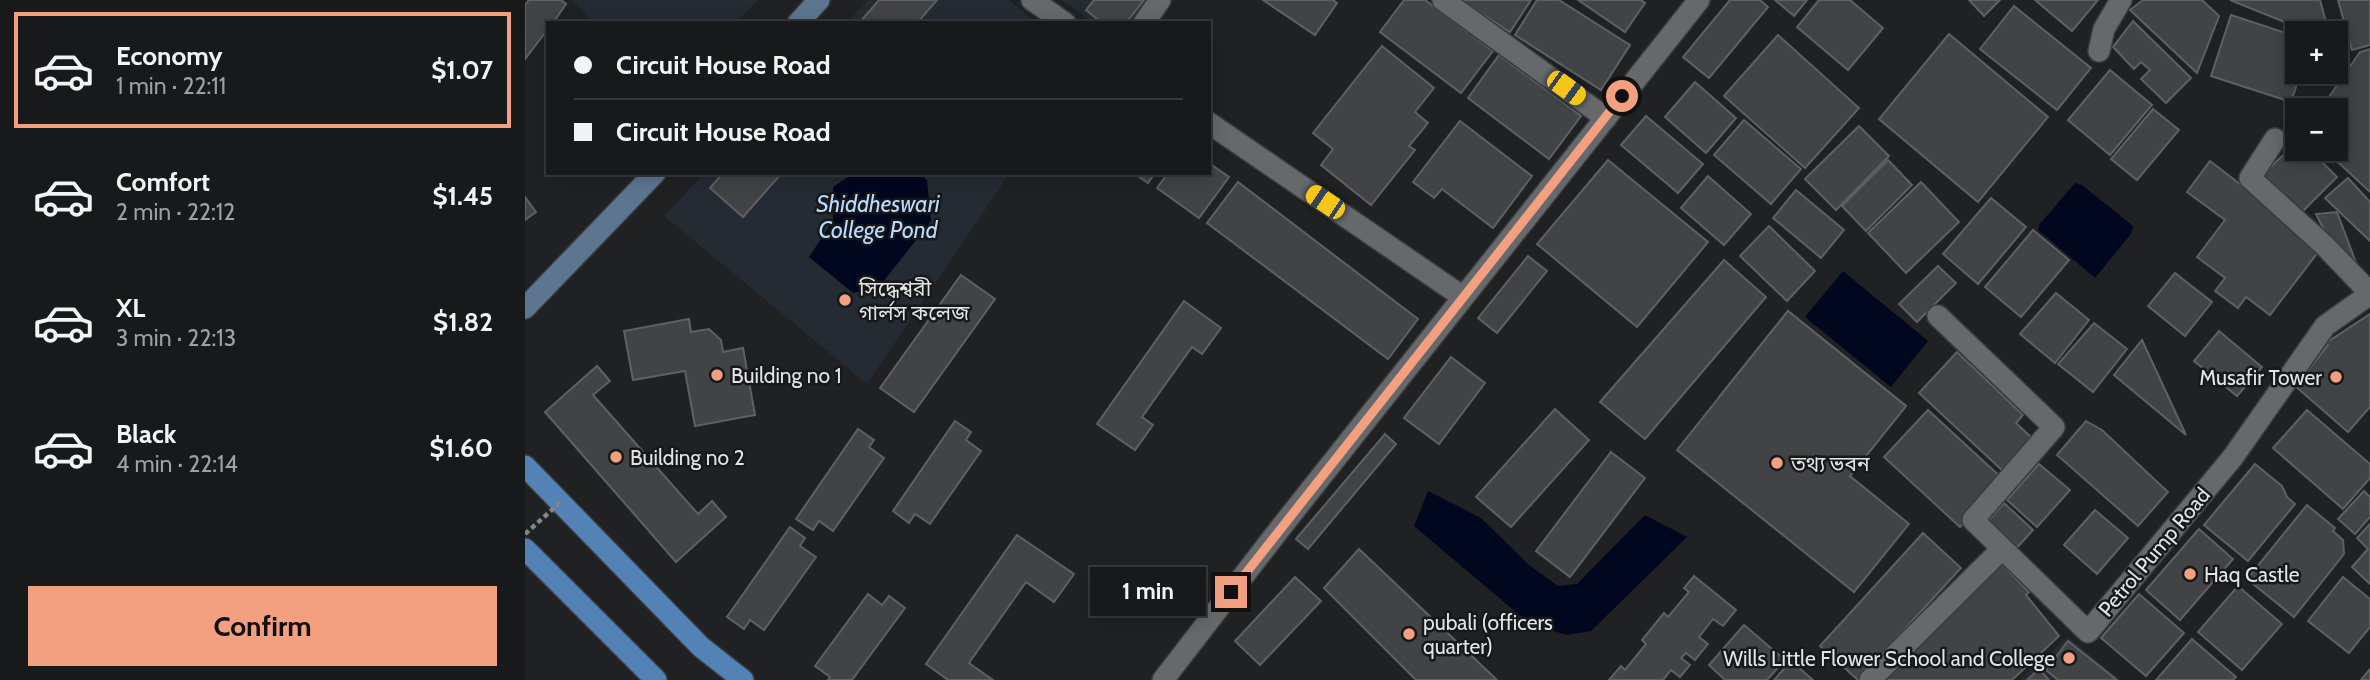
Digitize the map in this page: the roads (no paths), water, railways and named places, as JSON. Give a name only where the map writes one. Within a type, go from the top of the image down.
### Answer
[{"type":"main road","points":[[800,21],[819,0]]},
{"type":"main road","points":[[525,308],[653,175]]},
{"type":"main road","points":[[525,466],[701,646],[743,680]]},
{"type":"main road","points":[[525,549],[656,680]]},
{"type":"street","points":[[1032,0],[1062,21]]},
{"type":"street","points":[[1145,21],[1160,0]]},
{"type":"street","points":[[1443,0],[1606,118]]},
{"type":"street","points":[[1164,680],[1699,0]]},
{"type":"street","points":[[2099,51],[2104,29],[2121,0]]},
{"type":"street","points":[[1211,123],[1463,297]]},
{"type":"street","points":[[2275,139],[2250,178],[2326,247],[2370,294]]},
{"type":"street","name":"Petrol Pump Road","points":[[1938,316],[2055,427],[1973,520],[2088,632],[2233,457],[2326,326],[2370,294]]},
{"type":"street","points":[[1870,680],[2002,549]]},
{"type":"water","name":"Shiddheswari College Pond","points":[[851,175],[922,175],[927,180],[931,221],[879,287],[853,293],[809,257],[833,221],[833,187]]},
{"type":"water","points":[[2075,183],[2082,185],[2133,226],[2131,234],[2095,278],[2038,230],[2039,225]]},
{"type":"water","points":[[1843,271],[1928,341],[1891,387],[1805,317]]},
{"type":"water","points":[[1428,491],[1481,518],[1529,565],[1558,586],[1577,584],[1645,515],[1687,537],[1591,631],[1567,635],[1530,624],[1414,526]]},
{"type":"place","name":"সিদ্ধেশ্বরী গার্লস কলেজ","points":[[845,300]]},
{"type":"place","name":"Building no 1","points":[[717,375]]},
{"type":"place","name":"Musafir Tower","points":[[2336,377]]},
{"type":"place","name":"Building no 2","points":[[616,457]]},
{"type":"place","name":"তথ্য ভবন","points":[[1777,463]]},
{"type":"place","name":"Haq Castle","points":[[2190,574]]},
{"type":"place","name":"pubali (officers quarter)","points":[[1409,634]]},
{"type":"place","name":"Wills Little Flower School and College","points":[[2069,658]]}]
